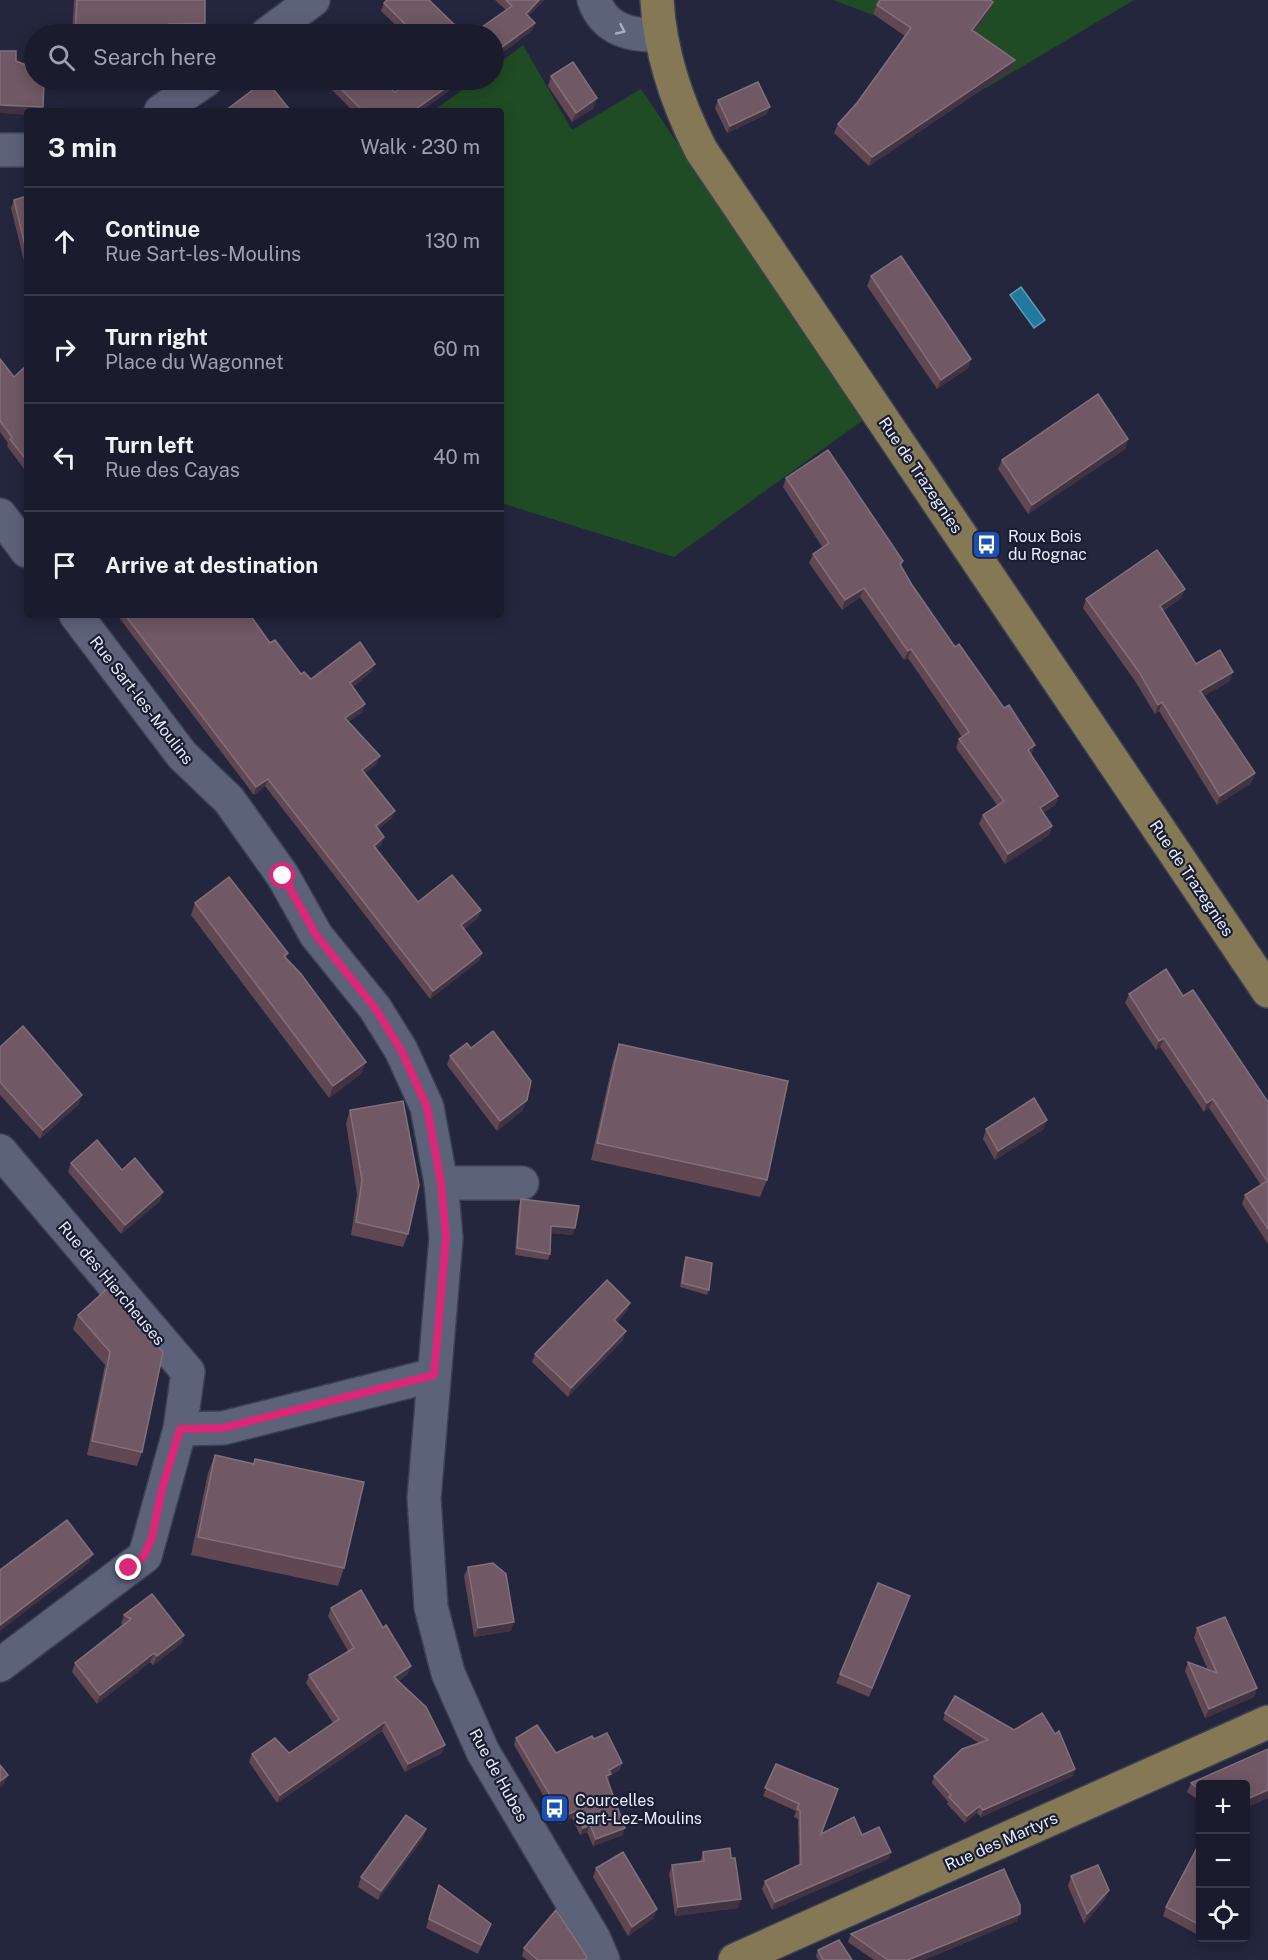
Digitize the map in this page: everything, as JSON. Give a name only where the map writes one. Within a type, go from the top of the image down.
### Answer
[{"type":"main road","name":"Rue de Trazegnies","points":[[657,0],[661,35],[675,90],[701,150],[1268,991]]},
{"type":"main road","name":"Rue des Martyrs","points":[[735,1960],[1268,1722]]},
{"type":"street","points":[[281,24],[313,0]]},
{"type":"street","points":[[594,0],[611,25],[624,33],[661,35]]},
{"type":"street","points":[[165,108],[191,90]]},
{"type":"street","points":[[0,150],[24,150]]},
{"type":"street","points":[[0,515],[24,546]]},
{"type":"street","name":"Rue Sart-les-Moulins","points":[[78,618],[182,755],[229,800],[283,876],[316,935],[375,1008],[410,1067],[427,1107],[441,1183],[446,1238],[424,1498],[425,1541]]},
{"type":"street","name":"Rue des Hiercheuses","points":[[0,1151],[188,1372],[180,1429],[144,1556],[0,1665]]},
{"type":"street","points":[[441,1183],[522,1184]]},
{"type":"street","points":[[180,1429],[223,1428],[434,1375]]},
{"type":"street","name":"Rue de Hubes","points":[[425,1541],[431,1607],[448,1673],[483,1752],[594,1939],[603,1960]]},
{"type":"green space","points":[[833,0],[883,0],[873,15]]},
{"type":"green space","points":[[973,0],[1134,0],[986,88],[951,64],[989,11]]},
{"type":"green space","points":[[523,45],[572,130],[641,89],[863,420],[674,557],[504,504],[504,108],[437,108],[462,90],[504,90],[504,59]]},
{"type":"water","points":[[1021,287],[1045,320],[1034,328],[1010,295]]},
{"type":"building","points":[[77,0],[205,0],[205,23],[76,24]]},
{"type":"building","points":[[387,0],[429,0],[454,24],[405,24],[384,3]]},
{"type":"building","points":[[506,0],[539,0],[526,14],[535,23],[504,46],[504,24],[486,24],[512,6]]},
{"type":"building","points":[[880,0],[990,0],[993,2],[972,30],[1015,60],[872,157],[838,124],[857,103],[911,28],[877,5]]},
{"type":"building","points":[[0,51],[16,51],[16,61],[24,64],[24,90],[44,90],[43,107],[0,105]]},
{"type":"building","points":[[573,62],[597,98],[576,113],[551,76]]},
{"type":"building","points":[[758,82],[770,107],[730,126],[718,100]]},
{"type":"building","points":[[253,90],[274,90],[288,108],[229,108]]},
{"type":"building","points":[[342,90],[393,90],[395,92],[398,90],[443,90],[417,108],[360,108]]},
{"type":"building","points":[[24,197],[24,242],[14,200]]},
{"type":"building","points":[[901,256],[971,359],[941,380],[871,276]]},
{"type":"building","points":[[0,359],[14,377],[24,368],[24,457],[0,421]]},
{"type":"building","points":[[1098,394],[1128,439],[1032,505],[1002,460]]},
{"type":"building","points":[[828,450],[903,561],[900,564],[912,585],[955,647],[959,644],[1004,708],[1009,705],[1035,745],[1028,750],[1058,796],[1040,808],[1052,826],[1008,854],[983,815],[1004,801],[959,739],[969,732],[911,649],[908,651],[864,588],[845,600],[813,554],[829,543],[786,478]]},
{"type":"building","points":[[1157,550],[1185,589],[1160,606],[1196,664],[1220,650],[1233,672],[1200,691],[1255,773],[1220,796],[1162,702],[1158,705],[1139,672],[1086,599]]},
{"type":"building","points":[[127,618],[252,618],[270,643],[275,640],[301,674],[304,672],[311,679],[360,642],[375,664],[350,683],[365,704],[345,718],[380,756],[362,770],[395,811],[376,826],[384,837],[374,846],[418,902],[452,875],[481,910],[461,925],[482,953],[433,991],[268,779],[256,787]]},
{"type":"building","points":[[229,877],[288,953],[284,956],[301,974],[366,1062],[333,1086],[195,903]]},
{"type":"building","points":[[1166,969],[1183,996],[1193,990],[1268,1102],[1268,1229],[1245,1195],[1267,1181],[1213,1099],[1207,1103],[1164,1038],[1159,1041],[1129,994]]},
{"type":"building","points":[[23,1026],[82,1095],[43,1130],[0,1082],[0,1047]]},
{"type":"building","points":[[493,1031],[531,1081],[527,1100],[500,1121],[450,1056],[467,1043],[471,1048]]},
{"type":"building","points":[[619,1044],[788,1081],[767,1180],[597,1143]]},
{"type":"building","points":[[1034,1098],[1047,1120],[998,1151],[986,1129]]},
{"type":"building","points":[[403,1101],[419,1185],[408,1234],[356,1222],[362,1180],[350,1110]]},
{"type":"building","points":[[97,1140],[122,1170],[135,1158],[163,1192],[125,1225],[71,1163]]},
{"type":"building","points":[[521,1199],[579,1206],[575,1228],[551,1226],[550,1254],[517,1248]]},
{"type":"building","points":[[686,1257],[712,1263],[709,1290],[682,1283]]},
{"type":"building","points":[[607,1280],[630,1303],[614,1320],[626,1331],[571,1388],[535,1354]]},
{"type":"building","points":[[108,1288],[163,1352],[142,1452],[92,1441],[110,1352],[78,1315]]},
{"type":"building","points":[[215,1455],[254,1464],[255,1459],[364,1482],[344,1568],[198,1537]]},
{"type":"building","points":[[67,1520],[93,1554],[0,1625],[0,1570]]},
{"type":"building","points":[[493,1563],[506,1574],[514,1622],[478,1628],[468,1567]]},
{"type":"building","points":[[878,1583],[910,1596],[872,1688],[840,1674]]},
{"type":"building","points":[[361,1590],[383,1628],[386,1625],[411,1666],[394,1677],[426,1707],[445,1745],[408,1764],[385,1722],[280,1795],[252,1754],[275,1738],[289,1753],[339,1719],[309,1675],[354,1648],[331,1608]]},
{"type":"building","points":[[152,1594],[184,1635],[157,1656],[154,1653],[100,1695],[75,1663],[131,1619],[124,1615]]},
{"type":"building","points":[[1225,1617],[1257,1688],[1209,1709],[1188,1662],[1217,1673],[1197,1628]]},
{"type":"building","points":[[955,1696],[1014,1730],[1042,1713],[1055,1734],[1059,1731],[1075,1769],[983,1810],[980,1806],[967,1816],[934,1776],[962,1749],[988,1740],[945,1713]]},
{"type":"building","points":[[537,1725],[556,1753],[592,1736],[594,1739],[607,1733],[622,1763],[609,1770],[611,1774],[606,1776],[625,1828],[596,1839],[590,1825],[583,1828],[575,1811],[563,1817],[516,1738]]},
{"type":"building","points":[[1268,1749],[1268,1790],[1250,1798],[1250,1780],[1198,1780]]},
{"type":"building","points":[[776,1764],[838,1789],[821,1834],[854,1817],[862,1835],[879,1827],[891,1852],[775,1902],[765,1881],[801,1864],[800,1811],[797,1809],[799,1804],[765,1788]]},
{"type":"building","points":[[0,1765],[8,1775],[0,1781]]},
{"type":"building","points":[[406,1815],[426,1829],[381,1891],[361,1877]]},
{"type":"building","points":[[730,1848],[731,1858],[735,1858],[741,1899],[678,1907],[672,1865],[704,1861],[703,1852]]},
{"type":"building","points":[[1196,1850],[1196,1923],[1166,1907]]},
{"type":"building","points":[[623,1852],[657,1909],[632,1927],[596,1868]]},
{"type":"building","points":[[1098,1865],[1109,1890],[1087,1914],[1071,1876]]},
{"type":"building","points":[[1004,1869],[1020,1905],[1020,1914],[908,1960],[888,1960],[851,1934]]},
{"type":"building","points":[[439,1885],[491,1924],[481,1945],[429,1919]]},
{"type":"building","points":[[556,1910],[587,1957],[585,1960],[538,1960],[524,1948]]},
{"type":"building","points":[[839,1940],[852,1960],[823,1960],[818,1950]]},
{"type":"place","name":"Roux Bois du Rognac","points":[[987,545]]},
{"type":"place","name":"Courcelles Sart-Lez-Moulins","points":[[554,1809]]},
{"type":"route","points":[[129,1568],[144,1556],[152,1537],[162,1489],[180,1429],[223,1428],[434,1375],[446,1238],[439,1165],[427,1107],[401,1050],[375,1008],[316,935],[283,876]]}]
